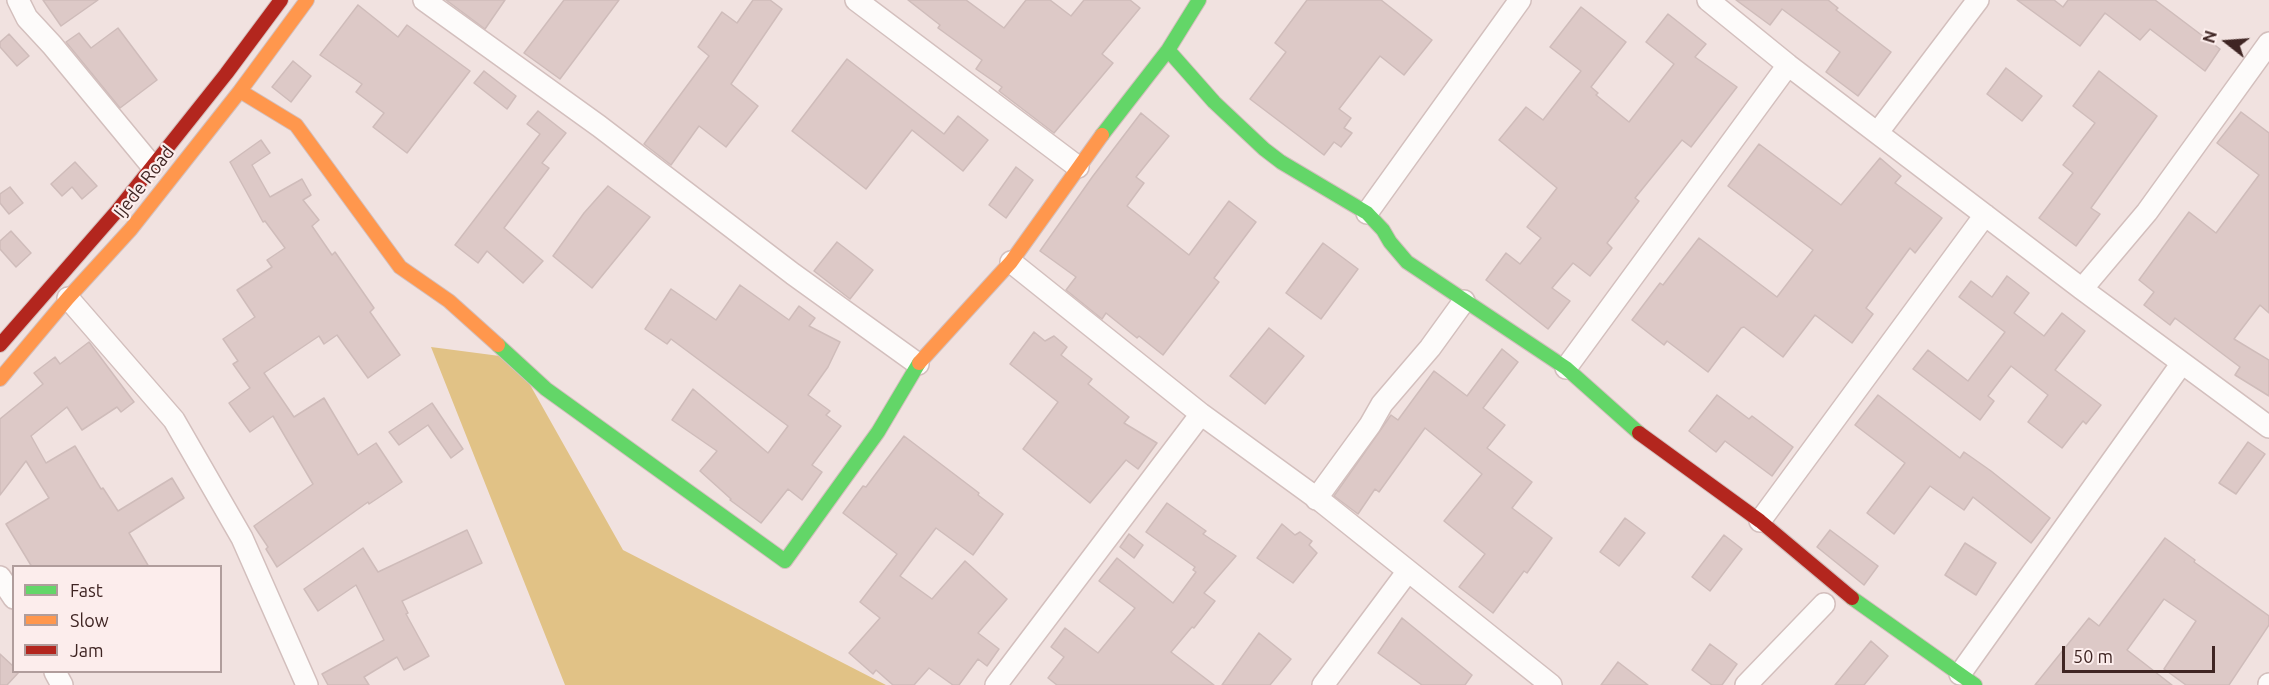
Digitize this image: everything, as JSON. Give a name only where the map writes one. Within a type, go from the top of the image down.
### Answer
[{"type":"street","points":[[18,0],[27,18],[152,166]]},
{"type":"street","name":"Ijede Road","points":[[0,345],[117,211],[226,74],[280,0]]},
{"type":"street","name":"Ijede Road","points":[[0,379],[130,229],[240,91],[307,0]]},
{"type":"street","points":[[424,0],[599,126],[792,274],[918,364]]},
{"type":"street","points":[[856,0],[1078,167]]},
{"type":"street","points":[[240,91],[296,125],[400,267],[449,301],[546,389],[785,561],[878,432],[918,364],[1011,262],[1078,167],[1168,50],[1199,0]]},
{"type":"street","points":[[1367,213],[1520,0]]},
{"type":"street","points":[[1708,0],[1788,65],[2082,289],[2269,427]]},
{"type":"street","points":[[1878,132],[1978,0]]},
{"type":"street","points":[[2082,289],[2147,212],[2269,43]]},
{"type":"street","points":[[1168,50],[1214,102],[1264,149],[1281,162],[1367,213],[1407,262],[1566,368],[1633,429],[1760,520],[1841,590],[1968,679],[2182,363]]},
{"type":"street","points":[[1566,368],[1788,65]]},
{"type":"street","points":[[1760,520],[1985,215]]},
{"type":"street","points":[[1011,262],[1201,414],[1316,499],[1551,685]]},
{"type":"street","points":[[68,298],[174,420],[242,538],[307,685]]},
{"type":"street","points":[[1316,499],[1370,425],[1382,404],[1430,348],[1464,301]]},
{"type":"street","points":[[996,685],[1201,414]]},
{"type":"street","points":[[1323,685],[1408,572]]},
{"type":"street","points":[[0,578],[12,595]]},
{"type":"street","points":[[1746,685],[1824,604]]},
{"type":"shaded area","points":[[431,347],[515,358],[623,550],[886,685],[565,685]]},
{"type":"building","points":[[43,0],[98,0],[61,26]]},
{"type":"building","points":[[446,0],[505,0],[485,29]]},
{"type":"building","points":[[564,0],[619,0],[560,79],[524,53]]},
{"type":"building","points":[[753,0],[770,0],[782,9],[731,84],[758,106],[726,147],[699,126],[671,165],[644,144],[709,56],[698,47],[722,12],[737,23]]},
{"type":"building","points":[[908,0],[966,0],[1004,28],[1026,0],[1050,0],[1071,16],[1084,0],[1130,0],[1140,8],[1102,54],[1113,63],[1054,133],[999,91],[1002,87],[976,69],[982,60],[938,28],[940,25]]},
{"type":"building","points":[[1307,0],[1381,0],[1432,40],[1404,75],[1380,56],[1339,109],[1351,118],[1344,128],[1352,133],[1341,147],[1334,142],[1324,155],[1250,99],[1286,52],[1275,43]]},
{"type":"building","points":[[1736,0],[1828,0],[1838,8],[1836,10],[1891,52],[1858,96],[1826,72],[1840,52],[1782,9],[1770,25]]},
{"type":"building","points":[[2017,0],[2054,0],[2063,7],[2068,0],[2155,0],[2220,49],[2205,71],[2150,29],[2140,40],[2105,13],[2080,46]]},
{"type":"building","points":[[358,5],[398,37],[407,25],[470,71],[407,153],[373,127],[384,113],[356,92],[362,84],[320,55]]},
{"type":"building","points":[[1581,7],[1626,42],[1591,87],[1598,93],[1596,95],[1629,122],[1674,64],[1646,42],[1668,14],[1706,44],[1695,57],[1737,87],[1691,147],[1682,140],[1635,198],[1639,201],[1607,243],[1612,248],[1590,276],[1573,263],[1552,288],[1570,301],[1548,329],[1486,280],[1506,253],[1520,264],[1541,238],[1527,227],[1557,188],[1499,140],[1526,107],[1543,120],[1581,71],[1550,47]]},
{"type":"building","points":[[118,28],[157,80],[120,108],[66,42],[79,33],[91,48]]},
{"type":"building","points":[[9,34],[29,56],[17,66],[0,47],[0,42]]},
{"type":"building","points":[[847,59],[944,134],[958,116],[988,140],[963,171],[912,130],[866,189],[792,131]]},
{"type":"building","points":[[293,61],[311,76],[291,102],[272,87]]},
{"type":"building","points":[[2006,68],[2042,96],[2022,121],[1987,94]]},
{"type":"building","points":[[484,71],[516,96],[507,109],[474,83]]},
{"type":"building","points":[[2099,71],[2157,116],[2091,208],[2100,214],[2076,246],[2039,218],[2073,173],[2063,165],[2095,123],[2073,106]]},
{"type":"building","points":[[538,111],[566,133],[542,163],[549,168],[504,228],[543,261],[523,283],[487,251],[478,263],[455,245],[540,134],[527,124]]},
{"type":"building","points":[[2241,112],[2269,133],[2269,313],[2260,305],[2234,339],[2269,360],[2269,396],[2235,375],[2240,367],[2175,318],[2170,325],[2144,305],[2154,292],[2139,280],[2189,212],[2216,233],[2259,175],[2217,143]]},
{"type":"building","points":[[1141,113],[1169,136],[1136,177],[1144,183],[1127,206],[1189,255],[1229,201],[1256,222],[1214,278],[1219,282],[1163,355],[1106,313],[1102,319],[1066,290],[1076,277],[1040,251]]},
{"type":"building","points":[[261,140],[270,153],[252,165],[270,197],[302,179],[311,195],[303,200],[319,220],[312,226],[332,255],[335,252],[374,308],[370,312],[400,355],[368,378],[337,335],[324,344],[319,336],[264,373],[294,417],[324,398],[358,455],[376,443],[402,482],[369,504],[368,502],[277,567],[266,549],[268,547],[254,526],[313,484],[273,416],[250,432],[229,403],[250,388],[233,364],[238,361],[223,339],[255,317],[237,290],[272,267],[267,260],[285,248],[265,221],[263,222],[230,162]]},
{"type":"building","points":[[1759,144],[1841,205],[1880,158],[1901,176],[1895,183],[1942,218],[1915,253],[1910,248],[1866,308],[1873,314],[1852,343],[1815,315],[1783,357],[1744,327],[1708,372],[1667,341],[1664,345],[1632,320],[1660,283],[1663,285],[1699,238],[1777,297],[1813,250],[1728,186]]},
{"type":"building","points":[[75,162],[97,186],[82,199],[72,187],[62,196],[51,184]]},
{"type":"building","points":[[1016,167],[1033,180],[1006,218],[989,205]]},
{"type":"building","points":[[608,186],[650,217],[592,288],[553,256],[584,213]]},
{"type":"building","points":[[10,187],[23,203],[9,214],[0,203],[0,194]]},
{"type":"building","points":[[11,231],[31,253],[16,267],[0,249],[0,241]]},
{"type":"building","points":[[837,242],[873,270],[850,299],[814,271]]},
{"type":"building","points":[[1323,243],[1358,269],[1321,319],[1286,293]]},
{"type":"building","points":[[2007,276],[2029,293],[2014,313],[2044,336],[2062,313],[2085,331],[2055,370],[2101,405],[2086,424],[2083,421],[2062,448],[2028,422],[2048,395],[2011,366],[1988,396],[1994,401],[1980,420],[1913,369],[1928,350],[1968,381],[2005,332],[1959,297],[1971,281],[1992,297]]},
{"type":"building","points":[[740,285],[789,320],[799,306],[815,318],[809,326],[840,342],[828,367],[808,395],[830,411],[826,415],[841,426],[812,465],[822,472],[802,500],[788,489],[761,523],[730,500],[700,471],[717,451],[672,420],[693,389],[768,453],[788,426],[671,339],[667,344],[645,329],[671,289],[716,320]]},
{"type":"building","points":[[1269,328],[1304,356],[1265,404],[1230,376]]},
{"type":"building","points":[[1034,332],[1045,341],[1054,336],[1067,347],[1061,355],[1092,379],[1088,384],[1129,417],[1124,423],[1157,443],[1138,469],[1126,460],[1090,503],[1023,449],[1058,402],[1010,364]]},
{"type":"building","points":[[89,342],[134,402],[121,412],[117,407],[82,430],[67,407],[31,436],[46,463],[75,446],[101,489],[103,488],[118,511],[172,478],[184,498],[129,533],[148,565],[31,565],[6,524],[49,498],[26,461],[0,495],[0,419],[43,384],[34,373],[55,357],[60,364]]},
{"type":"building","points":[[1502,349],[1518,362],[1483,408],[1505,425],[1487,448],[1532,482],[1512,508],[1552,538],[1527,573],[1524,571],[1493,613],[1459,587],[1485,554],[1444,521],[1482,474],[1425,428],[1379,492],[1375,489],[1358,514],[1334,496],[1391,415],[1398,420],[1434,371],[1467,396]]},
{"type":"building","points":[[1717,395],[1749,419],[1752,416],[1793,447],[1772,476],[1725,441],[1716,452],[1689,431]]},
{"type":"building","points":[[1878,395],[1960,458],[1964,452],[1991,471],[2050,518],[2031,543],[1973,497],[1964,510],[1930,486],[1894,534],[1867,513],[1905,463],[1855,425]]},
{"type":"building","points":[[432,403],[463,449],[451,458],[428,425],[399,445],[389,432]]},
{"type":"building","points":[[904,436],[1003,514],[973,555],[936,528],[900,576],[932,599],[965,561],[1007,599],[978,633],[999,649],[987,666],[978,659],[959,685],[953,685],[929,668],[914,685],[893,685],[876,670],[873,674],[849,653],[880,618],[860,602],[897,554],[843,513],[863,486],[866,487]]},
{"type":"building","points":[[2248,442],[2265,454],[2236,494],[2219,483]]},
{"type":"building","points":[[1167,503],[1206,531],[1203,534],[1236,556],[1204,593],[1215,601],[1171,652],[1214,685],[1057,685],[1048,678],[1064,657],[1051,647],[1065,628],[1098,653],[1135,608],[1099,581],[1117,558],[1173,603],[1196,572],[1193,570],[1195,567],[1146,532]]},
{"type":"building","points":[[1625,518],[1645,533],[1619,566],[1600,552]]},
{"type":"building","points":[[1282,524],[1295,535],[1300,532],[1312,541],[1309,545],[1317,553],[1293,583],[1257,558]]},
{"type":"building","points":[[467,530],[482,563],[402,601],[408,613],[406,614],[429,656],[404,670],[397,657],[364,677],[369,685],[328,685],[322,674],[384,640],[356,585],[318,611],[304,589],[363,548],[378,572]]},
{"type":"building","points":[[1830,530],[1878,566],[1864,585],[1817,547]]},
{"type":"building","points":[[1129,534],[1143,545],[1134,558],[1120,547]]},
{"type":"building","points":[[1724,535],[1742,549],[1710,591],[1692,577]]},
{"type":"building","points":[[2165,538],[2195,560],[2194,562],[2269,616],[2269,625],[2229,685],[2186,685],[2164,669],[2196,621],[2164,599],[2127,650],[2172,685],[2035,685],[2089,618],[2099,626]]},
{"type":"building","points":[[1965,543],[1996,563],[1976,595],[1945,575]]},
{"type":"building","points":[[1402,618],[1472,675],[1465,685],[1422,685],[1378,653]]},
{"type":"building","points":[[1259,633],[1291,659],[1270,685],[1222,685]]},
{"type":"building","points":[[1871,641],[1888,656],[1864,685],[1835,685]]},
{"type":"building","points":[[1710,644],[1737,664],[1722,685],[1712,685],[1692,670]]},
{"type":"building","points":[[0,654],[12,665],[12,673],[18,673],[7,685],[0,685]]},
{"type":"building","points":[[1618,662],[1648,685],[1601,685]]},
{"type":"traffic: fast","points":[[1102,135],[1168,50],[1199,0]]},
{"type":"traffic: fast","points":[[1168,50],[1214,102],[1264,149],[1281,162],[1367,213],[1407,262],[1566,368],[1639,433]]},
{"type":"traffic: fast","points":[[498,345],[546,389],[785,561],[878,432],[919,363]]},
{"type":"traffic: fast","points":[[1852,598],[1975,685]]},
{"type":"traffic: slow","points":[[0,379],[68,298],[131,229],[240,91],[307,0]]},
{"type":"traffic: slow","points":[[240,91],[296,125],[400,267],[449,301],[498,345]]},
{"type":"traffic: slow","points":[[919,363],[1011,262],[1102,135]]},
{"type":"traffic: jam","points":[[0,345],[117,211],[226,74],[281,0]]},
{"type":"traffic: jam","points":[[1639,433],[1760,521],[1852,598]]}]
